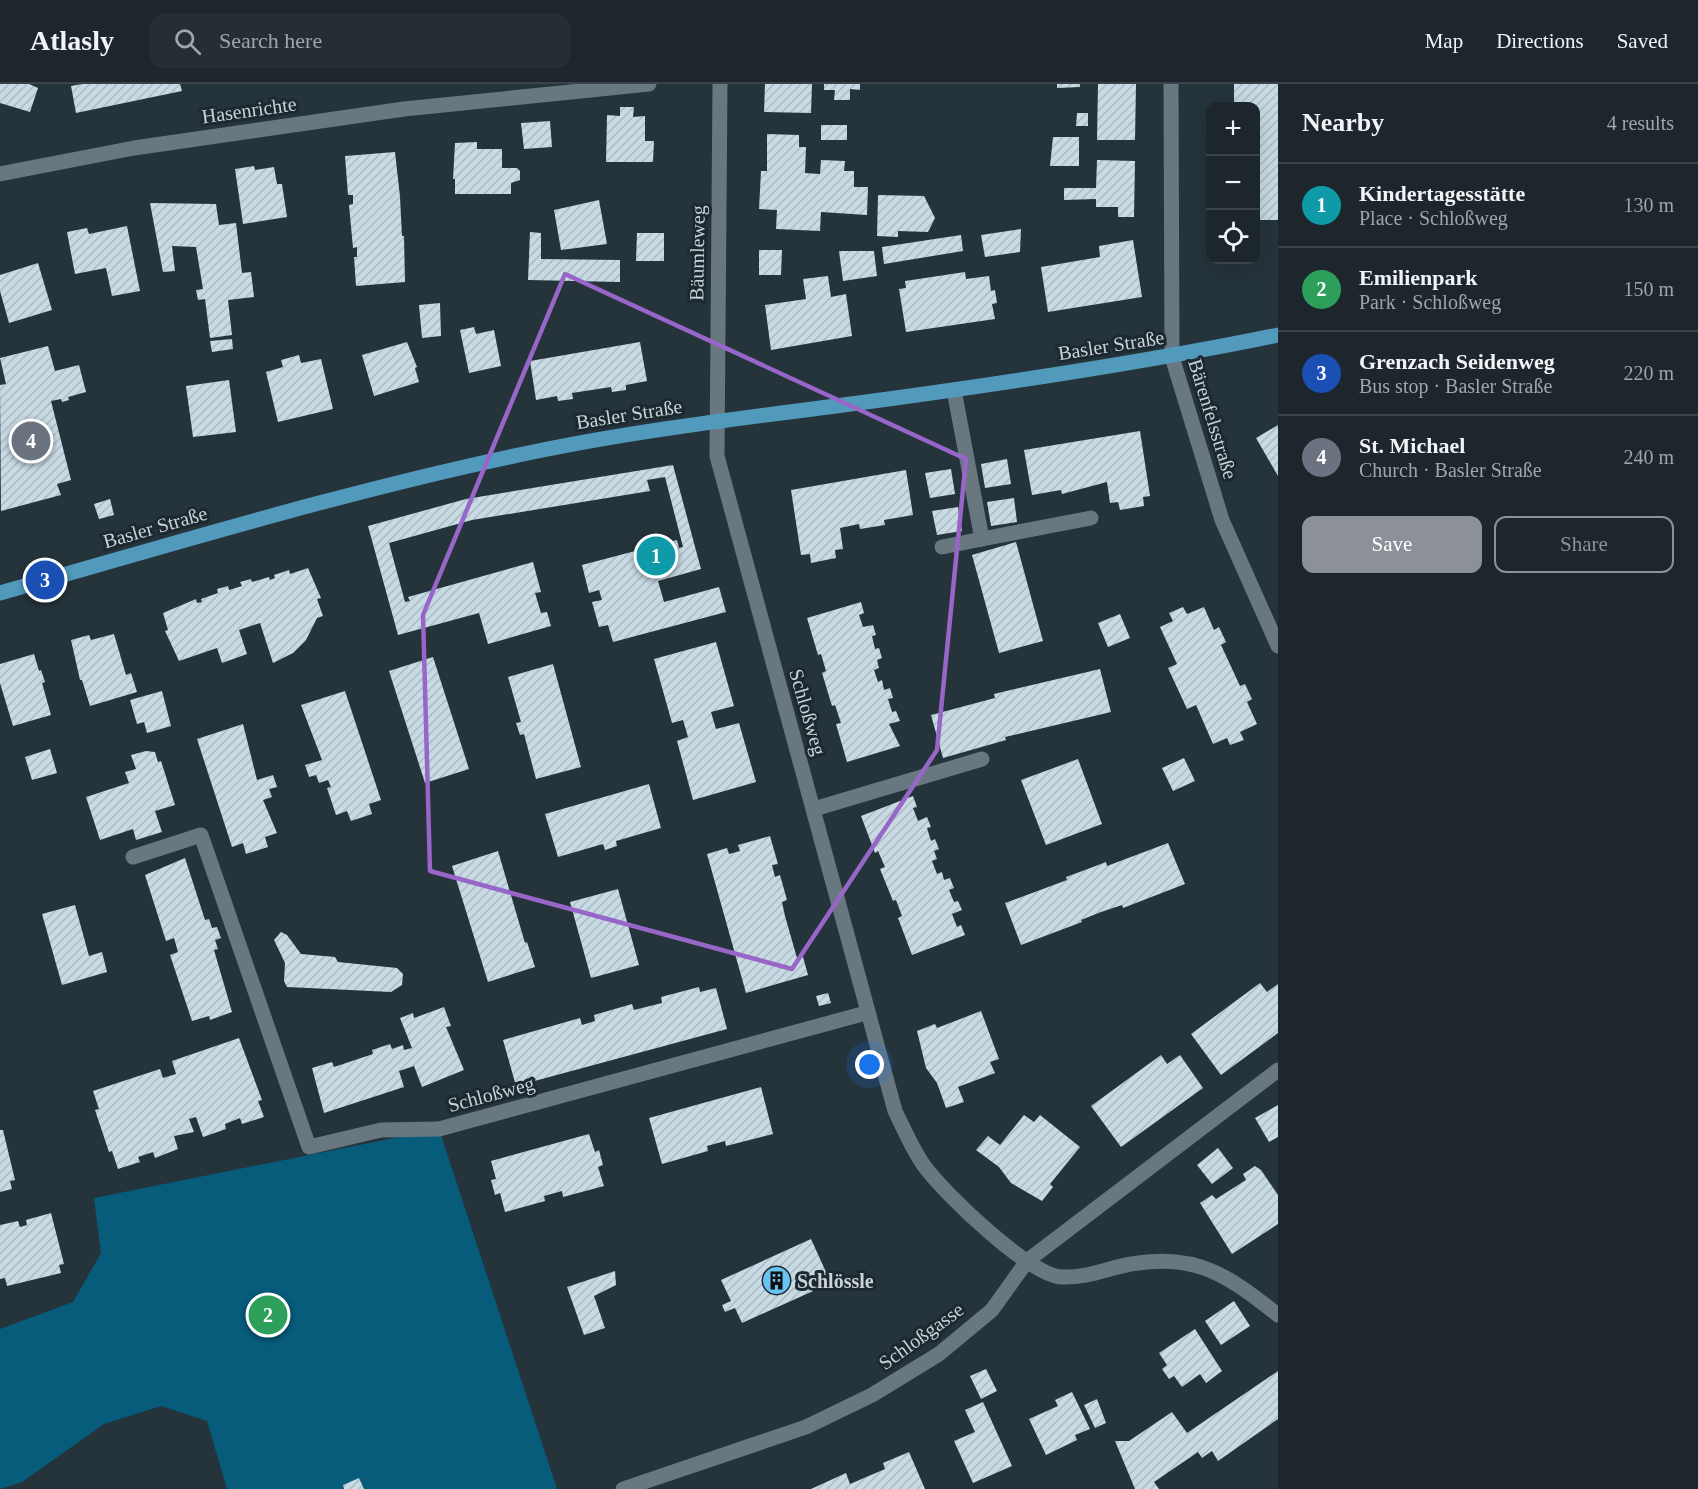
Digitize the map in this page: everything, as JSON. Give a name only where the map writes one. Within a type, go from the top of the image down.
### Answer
[{"type":"main road","name":"Basler Straße","points":[[0,593],[272,515],[520,455],[667,428],[954,390],[1172,357],[1278,335]]},
{"type":"street","name":"Hasenrichte","points":[[0,174],[134,148],[404,109],[649,84]]},
{"type":"street","name":"Bäumleweg","points":[[716,422],[720,84]]},
{"type":"street","name":"Bärenfelsstraße","points":[[1171,84],[1172,357],[1222,520],[1278,646]]},
{"type":"street","points":[[954,390],[982,539]]},
{"type":"street","name":"Schloßweg","points":[[716,422],[717,456],[814,809],[866,1013],[895,1111],[924,1166],[968,1216],[1028,1261],[1060,1278],[1096,1275],[1137,1263],[1177,1261],[1215,1270],[1278,1315]]},
{"type":"street","points":[[942,547],[1091,518]]},
{"type":"street","points":[[814,809],[982,759]]},
{"type":"street","name":"Schloßweg","points":[[134,857],[201,835],[309,1147],[381,1130],[439,1129],[866,1013]]},
{"type":"street","name":"Schloßgasse","points":[[623,1489],[806,1427],[872,1395],[939,1354],[992,1310],[1028,1261],[1278,1070]]},
{"type":"highlighted area","points":[[565,274],[966,459],[937,750],[792,969],[430,871],[423,615]]},
{"type":"shaded area","points":[[439,1129],[557,1489],[227,1489],[207,1421],[161,1406],[104,1424],[22,1482],[0,1489],[0,1329],[73,1302],[101,1253],[94,1198]]},
{"type":"building","points":[[0,84],[29,84],[38,88],[30,112],[0,103]]},
{"type":"building","points":[[180,84],[182,91],[76,113],[71,86]]},
{"type":"building","points":[[765,84],[812,84],[811,113],[764,112]]},
{"type":"building","points":[[824,84],[860,84],[860,90],[850,89],[850,100],[834,100],[835,90],[824,90]]},
{"type":"building","points":[[1057,84],[1080,84],[1080,87],[1057,88]]},
{"type":"building","points":[[1098,84],[1136,84],[1135,140],[1097,140]]},
{"type":"building","points":[[1234,84],[1278,84],[1278,220],[1260,220],[1260,102],[1234,102]]},
{"type":"building","points":[[620,107],[634,107],[633,117],[645,116],[645,141],[654,141],[653,162],[606,162],[607,115],[620,116]]},
{"type":"building","points":[[1077,113],[1088,113],[1088,126],[1076,126]]},
{"type":"building","points":[[550,121],[552,147],[524,149],[521,123]]},
{"type":"building","points":[[821,125],[847,125],[847,140],[821,140]]},
{"type":"building","points":[[767,134],[799,135],[799,147],[806,147],[805,173],[820,174],[821,160],[845,161],[844,171],[854,171],[854,187],[868,187],[867,215],[821,212],[820,231],[776,229],[777,210],[759,209],[761,171],[767,171]]},
{"type":"building","points":[[1053,137],[1079,137],[1079,166],[1050,166]]},
{"type":"building","points":[[477,142],[477,149],[502,149],[502,168],[517,168],[520,171],[520,180],[511,183],[511,194],[455,194],[455,179],[453,179],[455,143]]},
{"type":"building","points":[[395,152],[402,236],[404,236],[405,282],[356,286],[354,257],[357,257],[357,247],[353,248],[349,205],[353,204],[353,195],[348,195],[345,156]]},
{"type":"building","points":[[1097,160],[1135,161],[1134,217],[1118,217],[1118,207],[1096,207],[1096,199],[1064,200],[1064,188],[1096,188]]},
{"type":"building","points":[[254,166],[255,170],[274,167],[277,184],[282,184],[287,217],[243,224],[235,169]]},
{"type":"building","points":[[878,195],[924,196],[935,218],[928,232],[898,231],[898,237],[877,236]]},
{"type":"building","points":[[599,200],[607,244],[561,250],[554,210]]},
{"type":"building","points":[[150,203],[216,204],[219,225],[236,223],[242,273],[251,272],[254,297],[228,300],[232,335],[210,338],[205,299],[198,300],[196,290],[203,289],[196,247],[172,246],[175,271],[163,272]]},
{"type":"building","points":[[127,226],[140,291],[112,296],[106,268],[75,274],[67,232],[87,228],[89,234]]},
{"type":"building","points":[[1021,229],[1020,252],[985,257],[981,235]]},
{"type":"building","points":[[530,232],[541,233],[541,259],[620,260],[620,282],[528,280]]},
{"type":"building","points":[[637,233],[664,233],[664,261],[636,261]]},
{"type":"building","points":[[961,235],[963,251],[884,264],[882,247]]},
{"type":"building","points":[[1133,240],[1142,297],[1048,312],[1041,267],[1100,257],[1099,246]]},
{"type":"building","points":[[759,250],[782,250],[781,275],[759,275]]},
{"type":"building","points":[[839,251],[874,251],[877,276],[843,281]]},
{"type":"building","points":[[38,263],[52,310],[9,323],[0,291],[0,275]]},
{"type":"building","points":[[965,272],[966,279],[989,276],[991,291],[995,290],[997,303],[992,304],[995,319],[906,332],[899,289],[906,288],[905,281]]},
{"type":"building","points":[[828,276],[831,297],[846,294],[852,336],[771,350],[765,305],[806,299],[803,279]]},
{"type":"building","points":[[440,303],[441,336],[422,338],[419,305]]},
{"type":"building","points":[[474,327],[476,334],[494,330],[501,366],[469,373],[460,330]]},
{"type":"building","points":[[232,339],[233,349],[212,352],[210,341]]},
{"type":"building","points":[[407,342],[417,367],[415,368],[419,382],[374,396],[362,355]]},
{"type":"building","points":[[640,342],[647,381],[626,385],[626,390],[612,392],[611,387],[572,393],[573,399],[558,401],[557,396],[536,400],[530,361]]},
{"type":"building","points":[[48,346],[55,371],[79,365],[86,392],[68,397],[69,400],[62,402],[61,399],[51,401],[71,480],[57,484],[61,495],[1,511],[0,385],[6,384],[0,358]]},
{"type":"building","points":[[299,355],[301,363],[321,359],[333,409],[278,422],[266,372],[283,367],[281,360]]},
{"type":"building","points":[[229,380],[236,432],[193,437],[186,386]]},
{"type":"building","points":[[1278,425],[1278,476],[1256,438]]},
{"type":"building","points":[[1140,431],[1150,496],[1143,497],[1144,506],[1120,510],[1118,502],[1110,503],[1107,482],[1062,494],[1061,490],[1032,495],[1024,450]]},
{"type":"building","points":[[1007,459],[1011,484],[985,488],[981,464]]},
{"type":"building","points":[[673,465],[701,569],[658,581],[664,602],[719,587],[726,612],[613,642],[608,625],[599,627],[592,602],[602,600],[599,590],[589,593],[582,565],[677,540],[679,548],[683,547],[665,477],[647,480],[650,491],[472,520],[389,543],[405,602],[410,601],[408,597],[533,562],[541,592],[535,593],[541,613],[547,612],[551,626],[488,644],[479,613],[398,635],[368,526],[466,499]]},
{"type":"building","points":[[951,469],[955,494],[930,498],[925,473]]},
{"type":"building","points":[[906,470],[913,515],[884,520],[885,525],[860,529],[859,524],[840,528],[843,549],[835,550],[836,558],[811,563],[810,554],[801,555],[791,490]]},
{"type":"building","points":[[1014,498],[1017,522],[991,526],[987,502]]},
{"type":"building","points":[[110,499],[114,515],[99,519],[94,504]]},
{"type":"building","points":[[958,507],[962,531],[937,535],[932,511]]},
{"type":"building","points":[[1016,542],[1043,641],[999,653],[972,555]]},
{"type":"building","points":[[308,568],[321,598],[317,599],[323,616],[317,618],[306,640],[293,653],[273,663],[260,623],[239,630],[247,654],[222,663],[217,648],[179,661],[165,631],[168,630],[163,613],[196,599],[197,603],[202,602],[201,599],[218,593],[217,589],[228,586],[229,590],[242,586],[240,582],[251,579],[252,582],[269,577],[270,580],[275,578],[274,575],[289,570],[290,574]]},
{"type":"building","points":[[861,602],[864,613],[859,615],[863,627],[873,625],[876,635],[872,636],[875,649],[879,648],[882,658],[877,660],[879,668],[874,670],[878,682],[882,680],[884,690],[890,688],[893,698],[888,699],[892,712],[896,711],[900,721],[889,724],[900,746],[847,762],[836,724],[841,723],[835,705],[832,706],[822,673],[826,671],[821,654],[818,655],[807,618]]},
{"type":"building","points":[[1183,607],[1187,614],[1204,607],[1214,630],[1219,627],[1226,642],[1221,645],[1240,686],[1245,684],[1252,699],[1247,702],[1257,724],[1240,732],[1244,740],[1230,745],[1227,738],[1213,744],[1196,705],[1187,709],[1168,668],[1177,664],[1160,627],[1173,621],[1169,613]]},
{"type":"building","points":[[1120,614],[1130,638],[1108,647],[1098,623]]},
{"type":"building","points":[[114,634],[126,675],[131,673],[137,692],[90,706],[82,680],[80,680],[71,640],[89,635],[91,640]]},
{"type":"building","points":[[716,642],[734,706],[711,712],[716,729],[739,723],[756,782],[693,800],[677,741],[688,737],[683,720],[672,723],[654,659]]},
{"type":"building","points":[[34,654],[45,682],[42,683],[51,715],[13,726],[0,683],[0,664]]},
{"type":"building","points":[[433,657],[469,769],[425,783],[389,671]]},
{"type":"building","points":[[553,664],[581,767],[536,779],[524,734],[520,735],[516,723],[521,722],[508,677]]},
{"type":"building","points":[[1100,669],[1111,712],[1005,737],[1006,740],[943,758],[931,715],[995,698],[994,694]]},
{"type":"building","points":[[162,691],[171,726],[147,733],[144,722],[137,724],[130,700]]},
{"type":"building","points":[[345,691],[381,800],[369,804],[372,814],[351,821],[347,811],[336,815],[327,788],[331,787],[328,780],[319,783],[316,775],[309,777],[305,765],[322,760],[301,705]]},
{"type":"building","points":[[243,724],[257,780],[273,775],[277,787],[269,789],[272,797],[263,800],[277,833],[265,837],[268,847],[246,854],[243,843],[232,847],[197,739]]},
{"type":"building","points":[[50,749],[57,773],[32,780],[25,757]]},
{"type":"building","points":[[146,751],[155,752],[158,762],[161,761],[175,805],[155,811],[162,832],[136,840],[133,829],[100,840],[86,797],[129,783],[125,772],[136,769],[131,755]]},
{"type":"building","points":[[1184,758],[1195,781],[1173,791],[1162,768]]},
{"type":"building","points":[[1078,759],[1102,824],[1046,845],[1021,780]]},
{"type":"building","points":[[649,784],[661,828],[616,841],[617,846],[605,850],[603,844],[558,857],[545,814]]},
{"type":"building","points":[[913,796],[917,807],[913,808],[918,821],[927,817],[931,827],[927,828],[931,841],[935,839],[939,849],[934,851],[937,859],[932,861],[937,874],[942,872],[944,880],[950,878],[954,888],[949,890],[954,902],[958,901],[962,910],[952,914],[957,927],[961,925],[965,935],[912,955],[898,918],[902,916],[880,869],[885,867],[878,851],[875,853],[861,816]]},
{"type":"building","points":[[770,836],[778,864],[772,865],[775,877],[780,875],[787,900],[782,902],[785,916],[797,958],[803,957],[808,975],[746,993],[707,854],[727,848],[729,854],[740,851],[738,845]]},
{"type":"building","points":[[1168,843],[1185,884],[1123,908],[1122,905],[1101,912],[1081,920],[1082,922],[1021,945],[1005,903],[1067,880],[1066,877],[1106,862],[1107,866]]},
{"type":"building","points":[[498,851],[525,943],[527,942],[535,967],[488,982],[452,866]]},
{"type":"building","points":[[185,858],[205,920],[209,919],[212,928],[217,927],[221,938],[215,940],[218,949],[214,950],[232,1012],[210,1020],[209,1016],[192,1021],[170,955],[178,952],[174,938],[166,941],[145,875]]},
{"type":"building","points":[[618,889],[639,965],[591,978],[570,902]]},
{"type":"building","points":[[75,905],[89,956],[102,952],[107,972],[62,985],[42,914]]},
{"type":"building","points":[[281,932],[287,935],[301,954],[335,957],[338,962],[397,968],[403,974],[402,985],[391,992],[287,987],[284,981],[285,963],[274,940]]},
{"type":"building","points":[[1260,983],[1267,992],[1278,984],[1278,1033],[1221,1075],[1191,1034]]},
{"type":"building","points":[[699,987],[700,992],[716,988],[727,1029],[516,1086],[503,1040],[580,1018],[582,1025],[595,1021],[594,1015],[632,1004],[634,1010],[662,1003],[661,997]]},
{"type":"building","points":[[828,993],[831,1003],[819,1006],[816,996]]},
{"type":"building","points":[[444,1007],[451,1026],[446,1027],[464,1070],[422,1087],[414,1066],[399,1071],[404,1087],[324,1113],[312,1068],[332,1062],[334,1067],[373,1054],[372,1050],[390,1044],[392,1049],[403,1045],[404,1050],[412,1048],[400,1018],[413,1013],[414,1018]]},
{"type":"building","points":[[981,1011],[999,1059],[990,1062],[995,1073],[958,1087],[964,1102],[946,1108],[937,1083],[926,1068],[917,1031],[935,1024],[937,1028]]},
{"type":"building","points":[[239,1038],[262,1100],[258,1101],[264,1117],[242,1124],[240,1118],[225,1124],[226,1129],[203,1137],[196,1117],[189,1119],[194,1132],[174,1136],[178,1149],[155,1158],[153,1152],[138,1157],[140,1162],[118,1169],[112,1151],[109,1152],[95,1110],[99,1109],[93,1091],[160,1069],[163,1078],[176,1074],[172,1061]]},
{"type":"building","points":[[1161,1055],[1167,1064],[1180,1055],[1203,1088],[1121,1147],[1091,1106]]},
{"type":"building","points":[[761,1087],[773,1134],[726,1146],[725,1141],[707,1146],[708,1151],[662,1164],[649,1118]]},
{"type":"building","points":[[1278,1105],[1278,1137],[1269,1142],[1255,1118]]},
{"type":"building","points":[[1024,1115],[1034,1122],[1040,1115],[1080,1147],[1050,1184],[1053,1187],[1042,1201],[1011,1183],[999,1167],[976,1150],[988,1136],[1000,1145]]},
{"type":"building","points":[[0,1130],[3,1130],[15,1180],[10,1181],[12,1189],[0,1192]]},
{"type":"building","points":[[589,1134],[595,1152],[599,1150],[603,1165],[598,1167],[604,1186],[563,1197],[562,1191],[544,1196],[545,1201],[505,1212],[500,1193],[495,1195],[491,1180],[496,1179],[491,1161]]},
{"type":"building","points":[[1218,1148],[1233,1168],[1212,1184],[1197,1165]]},
{"type":"building","points":[[1255,1166],[1261,1170],[1278,1195],[1278,1224],[1232,1254],[1200,1203],[1212,1195],[1216,1199],[1246,1180],[1243,1174]]},
{"type":"building","points":[[51,1213],[64,1264],[59,1265],[61,1273],[7,1286],[5,1278],[0,1279],[0,1225],[18,1221],[20,1227],[27,1225],[26,1220]]},
{"type":"building","name":"Schlössle","points":[[811,1239],[831,1283],[742,1323],[735,1308],[725,1312],[722,1305],[731,1301],[721,1280]]},
{"type":"building","points":[[615,1271],[616,1285],[594,1296],[605,1328],[584,1335],[567,1287]]},
{"type":"building","points":[[1234,1301],[1250,1326],[1221,1345],[1205,1321]]},
{"type":"building","points":[[1195,1329],[1222,1371],[1206,1383],[1200,1374],[1182,1387],[1174,1376],[1169,1379],[1162,1369],[1167,1365],[1159,1353]]},
{"type":"building","points":[[986,1369],[997,1391],[981,1399],[970,1376]]},
{"type":"building","points":[[1278,1371],[1278,1419],[1218,1461],[1212,1451],[1202,1458],[1198,1452],[1154,1482],[1159,1489],[1135,1489],[1115,1441],[1129,1441],[1172,1412],[1187,1433]]},
{"type":"building","points":[[1072,1392],[1090,1429],[1075,1435],[1077,1440],[1046,1455],[1029,1419],[1058,1406],[1055,1400]]},
{"type":"building","points":[[1097,1399],[1106,1423],[1095,1428],[1084,1405]]},
{"type":"building","points":[[983,1402],[1012,1466],[973,1483],[954,1441],[975,1432],[965,1410]]},
{"type":"building","points":[[909,1452],[925,1489],[811,1489],[846,1473],[850,1484],[885,1469],[883,1463]]},
{"type":"building","points":[[359,1478],[364,1489],[344,1489],[343,1485]]},
{"type":"place","name":"St. Michael","points":[[31,441]]},
{"type":"place","name":"Kindertagesstätte","points":[[656,556]]},
{"type":"place","name":"Grenzach Seidenweg","points":[[45,580]]},
{"type":"place","name":"Schlössle","points":[[776,1281]]},
{"type":"place","name":"Emilienpark","points":[[268,1315]]}]
